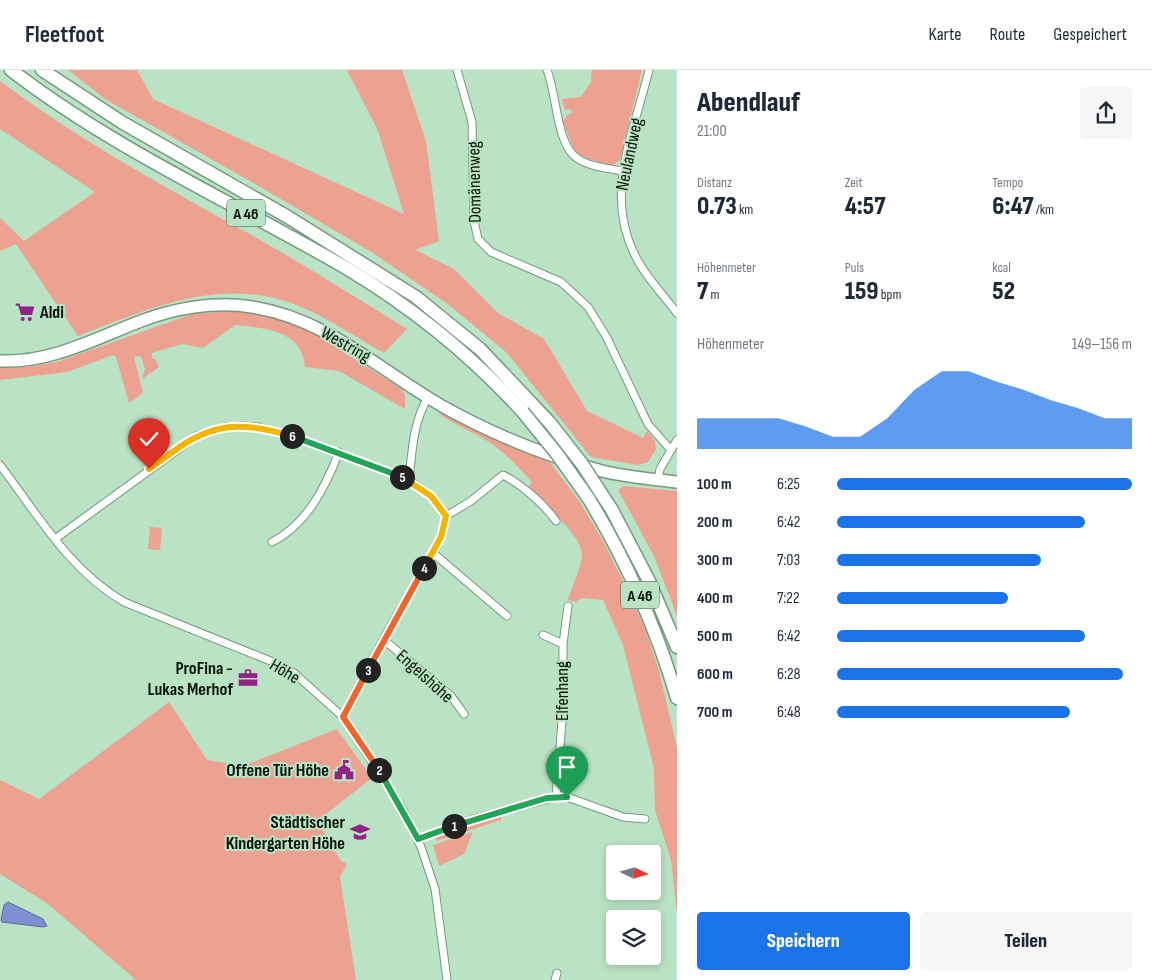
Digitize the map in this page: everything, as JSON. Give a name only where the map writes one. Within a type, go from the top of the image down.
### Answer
[{"type":"highway","name":"A 46","points":[[11,70],[58,106],[114,141],[349,270],[404,306],[470,358],[523,412],[557,454],[589,499],[636,586],[653,624],[677,698]]},
{"type":"highway","name":"A 46","points":[[42,70],[123,123],[288,217],[416,297],[480,349],[550,423],[582,464],[612,510],[649,581],[677,647]]},
{"type":"main road","name":"Westring","points":[[0,360],[29,359],[55,354],[141,321],[187,308],[230,305],[252,306],[282,313],[325,331],[428,397],[484,428],[532,449],[604,472],[677,482]]},
{"type":"street","name":"Domänenweg","points":[[457,70],[472,122],[474,221],[478,239],[490,252],[561,282],[588,306],[606,336],[648,424],[670,449]]},
{"type":"street","points":[[546,70],[554,91],[565,142],[572,154],[587,163],[622,171]]},
{"type":"street","name":"Neulandweg","points":[[649,70],[622,171],[620,208],[627,236],[638,263],[677,312]]},
{"type":"street","points":[[409,480],[415,431],[420,411],[428,397]]},
{"type":"street","points":[[54,539],[198,435],[225,426],[258,427],[339,452],[409,480],[431,496],[446,516],[472,501],[503,475],[519,486],[550,513],[556,521]]},
{"type":"street","points":[[658,480],[660,469],[677,440]]},
{"type":"street","points":[[272,542],[291,530],[312,507],[326,482],[339,452]]},
{"type":"street","name":"Höhe","points":[[0,465],[54,539],[73,562],[102,589],[124,602],[273,662],[294,673],[343,717],[377,766],[418,839],[435,889],[447,980]]},
{"type":"street","name":"Engelshöhe","points":[[343,717],[384,640],[434,553],[441,537],[446,516]]},
{"type":"street","points":[[434,553],[507,616]]},
{"type":"street","name":"Elfenhang","points":[[556,797],[563,709],[562,644],[568,606]]},
{"type":"street","name":"Elfenhang","points":[[543,635],[562,644]]},
{"type":"street","name":"Engelshöhe","points":[[384,640],[451,696],[464,714]]},
{"type":"street","points":[[418,839],[486,815],[556,797],[567,797],[623,817],[645,819]]},
{"type":"shaded area","points":[[68,70],[137,70],[153,99],[404,214],[378,131],[347,70],[402,70],[426,141],[439,241],[415,250],[454,269],[498,313],[544,339],[587,411],[643,438],[647,431],[655,441],[656,449],[648,462],[638,465],[591,457],[507,353],[449,305],[373,253],[105,99]]},
{"type":"shaded area","points":[[592,70],[642,70],[620,160],[611,166],[576,155],[563,121],[567,115],[572,113],[571,109],[565,110],[562,99],[581,97],[591,82]]},
{"type":"shaded area","points":[[0,81],[57,121],[115,158],[322,276],[407,329],[384,353],[333,323],[301,307],[272,298],[244,294],[216,294],[160,306],[78,336],[16,244],[0,251],[0,218],[24,241],[95,192],[0,129]]},
{"type":"shaded area","points":[[237,311],[276,318],[311,332],[402,389],[405,397],[405,409],[339,371],[305,367],[297,345],[280,333],[235,325],[203,348],[182,344],[152,353],[152,358],[156,360],[159,367],[142,379],[145,369],[141,356],[134,357],[143,393],[129,403],[116,357],[113,355],[67,372],[0,380],[0,367],[33,366],[57,362],[192,314]]},
{"type":"shaded area","points":[[438,413],[450,416],[549,461],[579,501],[603,541],[628,591],[645,629],[659,671],[677,748],[677,913],[671,860],[655,810],[654,768],[623,645],[603,600],[582,598],[575,602],[568,600],[581,562],[581,548],[560,520],[527,489],[532,482],[506,455],[489,442]]},
{"type":"shaded area","points":[[624,486],[677,491],[677,616],[654,556],[618,490]]},
{"type":"shaded area","points":[[150,527],[162,528],[160,550],[148,549]]},
{"type":"shaded area","points":[[169,702],[207,760],[232,764],[233,770],[337,729],[372,778],[317,821],[341,861],[347,864],[340,877],[356,980],[136,980],[48,904],[0,874],[0,780],[39,799]]},
{"type":"shaded area","points":[[498,815],[501,816],[501,820],[437,841],[434,836]]},
{"type":"shaded area","points":[[473,832],[464,854],[439,866],[433,845]]},
{"type":"water","points":[[8,902],[43,919],[47,926],[2,922],[4,905]]},
{"type":"place","name":"Aldi","points":[[25,312]]},
{"type":"place","name":"ProFina - Lukas Merhof","points":[[248,678]]},
{"type":"place","name":"Offene Tür Höhe","points":[[344,770]]},
{"type":"place","name":"Städtischer Kindergarten Höhe","points":[[360,832]]},
{"type":"route","points":[[149,469],[198,435],[225,426],[258,427],[297,438],[360,460],[409,480],[431,496],[446,516],[441,537],[434,553],[391,626],[343,717],[377,766],[418,839],[477,818],[547,798],[567,797]]}]
